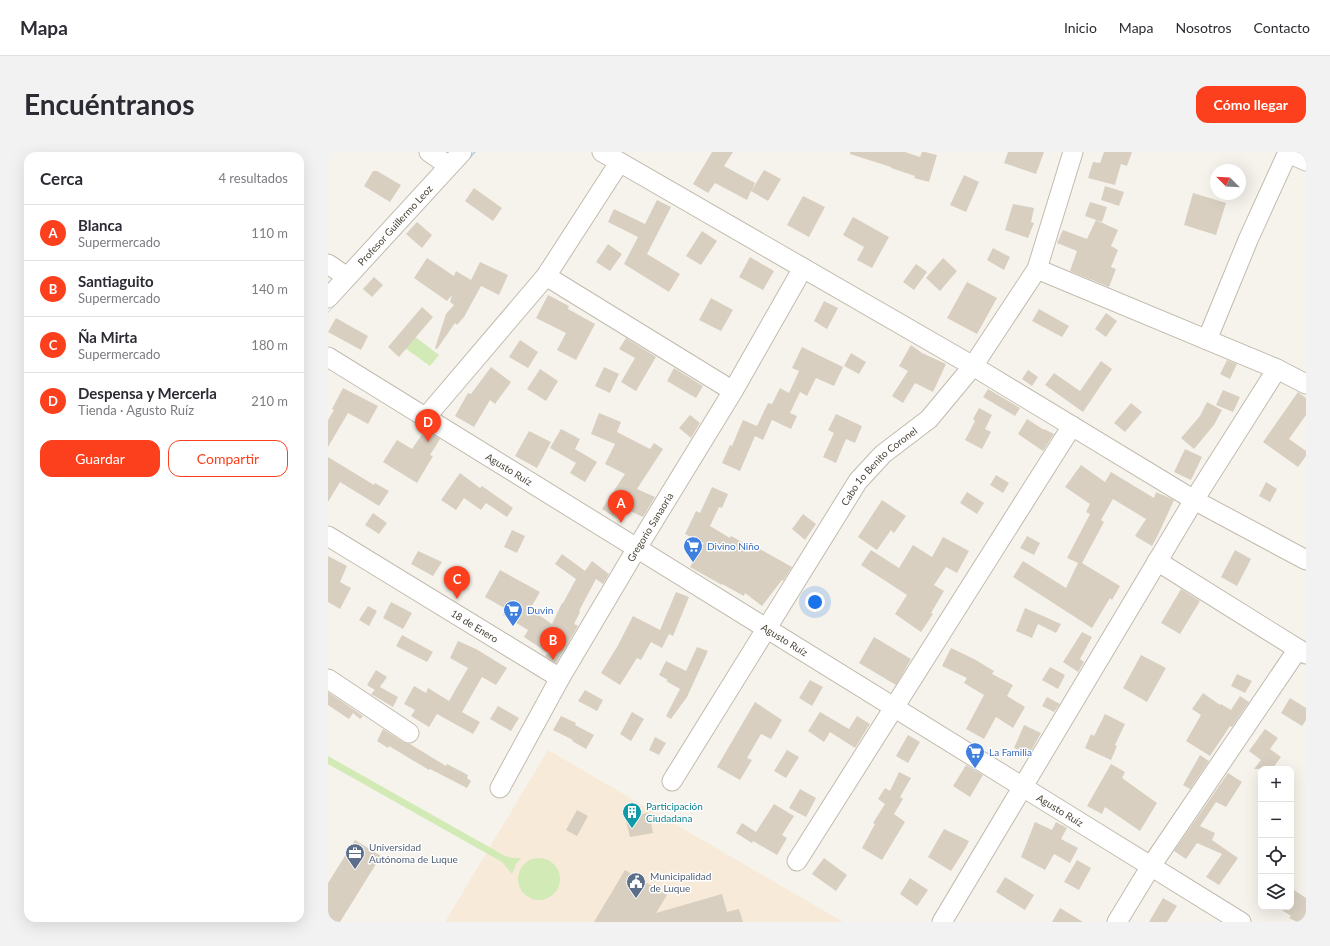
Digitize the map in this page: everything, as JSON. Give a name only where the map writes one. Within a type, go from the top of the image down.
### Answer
[{"type":"street","points":[[429,152],[449,166]]},
{"type":"street","name":"Profesor Guillermo Leoz","points":[[328,298],[462,152]]},
{"type":"street","points":[[602,152],[973,366],[1194,500],[1306,560]]},
{"type":"street","name":"Cabo 1o Benito Coronel","points":[[672,781],[858,481],[883,454],[929,419],[973,366],[1037,269],[1072,152]]},
{"type":"street","points":[[1207,340],[1248,240],[1288,153],[1306,161]]},
{"type":"street","points":[[426,417],[546,276],[619,163]]},
{"type":"street","points":[[328,264],[347,277]]},
{"type":"street","name":"Gregorio Sanaoria","points":[[500,788],[560,678],[733,391],[804,268]]},
{"type":"street","points":[[1037,269],[1277,369],[1306,384]]},
{"type":"street","points":[[546,276],[733,391]]},
{"type":"street","name":"Agusto Ruíz","points":[[328,357],[1241,922]]},
{"type":"street","points":[[942,922],[1157,561],[1277,369]]},
{"type":"street","points":[[798,862],[1072,426]]},
{"type":"street","name":"18 de Enero","points":[[328,536],[560,678]]},
{"type":"street","points":[[1117,922],[1151,866],[1302,651],[1157,561]]},
{"type":"street","points":[[328,679],[410,733]]},
{"type":"shaded area","points":[[548,750],[843,922],[445,922]]},
{"type":"green space","points":[[414,336],[439,355],[430,366],[405,348]]},
{"type":"green space","points":[[328,756],[505,856],[521,858],[516,864],[512,874],[502,862],[328,764]]},
{"type":"green space","points":[[535,858],[543,858],[554,864],[560,875],[560,883],[554,894],[543,900],[535,900],[524,894],[518,883],[518,875],[524,864]]},
{"type":"water","points":[[474,152],[476,152],[328,313],[328,312]]},
{"type":"building","points":[[712,152],[733,152],[724,166],[755,183],[752,190],[764,170],[781,179],[768,201],[751,191],[747,200],[715,183],[708,193],[693,184]]},
{"type":"building","points":[[850,152],[905,152],[920,157],[922,152],[925,152],[937,155],[929,182],[914,178],[915,176],[891,167],[850,154]]},
{"type":"building","points":[[1008,152],[1044,152],[1036,174],[1004,163]]},
{"type":"building","points":[[1104,152],[1132,152],[1127,166],[1121,164],[1115,185],[1088,178],[1093,162],[1100,163]]},
{"type":"building","points":[[373,171],[377,171],[401,185],[390,202],[364,186]]},
{"type":"building","points":[[964,175],[979,182],[966,212],[950,205]]},
{"type":"building","points":[[1105,186],[1124,192],[1119,206],[1101,200]]},
{"type":"building","points":[[474,188],[502,208],[493,221],[465,201]]},
{"type":"building","points":[[1193,193],[1210,198],[1210,200],[1226,203],[1216,235],[1184,225]]},
{"type":"building","points":[[803,196],[825,207],[809,237],[787,225]]},
{"type":"building","points":[[657,200],[671,207],[647,254],[680,274],[669,292],[624,264],[638,237],[608,222],[614,209],[645,224]]},
{"type":"building","points":[[1090,202],[1107,207],[1102,222],[1085,216]]},
{"type":"building","points":[[1013,204],[1034,208],[1031,222],[1034,223],[1028,238],[1005,230]]},
{"type":"building","points":[[853,217],[889,237],[872,268],[857,260],[864,247],[843,235]]},
{"type":"building","points":[[1096,220],[1118,230],[1111,246],[1118,250],[1111,267],[1116,269],[1109,287],[1070,271],[1077,251],[1057,243],[1063,230],[1087,239]]},
{"type":"building","points":[[417,222],[432,235],[422,248],[406,234]]},
{"type":"building","points":[[702,231],[717,241],[701,265],[686,256]]},
{"type":"building","points":[[608,244],[622,254],[610,271],[596,262]]},
{"type":"building","points":[[993,248],[1010,257],[1004,270],[987,260]]},
{"type":"building","points":[[750,257],[774,271],[763,290],[739,277]]},
{"type":"building","points":[[427,258],[454,276],[456,271],[471,280],[480,262],[508,275],[499,295],[481,286],[464,317],[457,325],[455,323],[437,349],[435,348],[446,314],[454,305],[450,302],[452,295],[447,301],[414,278]]},
{"type":"building","points":[[943,258],[957,271],[940,291],[926,278]]},
{"type":"building","points":[[916,264],[927,272],[914,290],[903,282]]},
{"type":"building","points":[[374,277],[383,285],[372,297],[363,289]]},
{"type":"building","points":[[967,282],[997,298],[977,334],[947,318]]},
{"type":"building","points":[[548,295],[569,306],[568,309],[595,324],[576,360],[557,350],[566,333],[536,318]]},
{"type":"building","points":[[711,298],[733,310],[721,331],[699,320]]},
{"type":"building","points":[[824,301],[838,308],[827,329],[814,321]]},
{"type":"building","points":[[422,307],[433,317],[399,357],[388,347]]},
{"type":"building","points":[[1039,309],[1069,326],[1062,337],[1032,321]]},
{"type":"building","points":[[1106,313],[1117,321],[1106,337],[1095,329]]},
{"type":"building","points":[[336,318],[368,336],[361,350],[328,332]]},
{"type":"building","points":[[626,338],[656,357],[636,391],[621,382],[635,358],[619,349]]},
{"type":"building","points":[[520,340],[538,352],[528,368],[509,357]]},
{"type":"building","points":[[911,345],[922,353],[946,364],[933,392],[915,383],[903,403],[892,396],[908,371],[899,366]]},
{"type":"building","points":[[802,347],[843,367],[834,386],[816,378],[807,396],[800,392],[790,413],[797,416],[791,429],[772,420],[763,440],[755,436],[740,471],[722,463],[730,445],[732,446],[743,420],[757,426],[768,403],[772,404],[780,388],[789,393],[799,371],[792,368]]},
{"type":"building","points":[[851,353],[866,362],[859,374],[844,366]]},
{"type":"building","points":[[1227,360],[1237,364],[1230,379],[1220,374]]},
{"type":"building","points":[[1101,361],[1112,369],[1083,412],[1045,385],[1054,373],[1080,391]]},
{"type":"building","points":[[491,367],[511,382],[495,404],[490,400],[474,427],[455,416],[468,393],[471,394]]},
{"type":"building","points":[[604,367],[619,374],[610,393],[595,386]]},
{"type":"building","points":[[674,368],[703,386],[696,398],[667,381]]},
{"type":"building","points":[[540,369],[558,381],[546,401],[527,389]]},
{"type":"building","points":[[1028,370],[1038,377],[1032,386],[1022,379]]},
{"type":"building","points":[[343,388],[378,406],[368,424],[348,413],[328,447],[328,420]]},
{"type":"building","points":[[988,389],[1020,408],[1015,416],[983,397]]},
{"type":"building","points":[[1223,390],[1240,397],[1233,412],[1216,405]]},
{"type":"building","points":[[1298,392],[1306,398],[1306,415],[1289,439],[1306,451],[1306,456],[1298,467],[1263,442]]},
{"type":"building","points":[[1207,402],[1222,410],[1214,425],[1194,449],[1181,438],[1200,416]]},
{"type":"building","points":[[1131,403],[1142,412],[1125,432],[1114,423]]},
{"type":"building","points":[[979,408],[992,415],[985,429],[991,432],[982,449],[965,440],[975,421],[973,419]]},
{"type":"building","points":[[599,413],[621,422],[617,432],[650,449],[654,443],[663,449],[637,489],[655,497],[643,517],[624,508],[617,519],[602,509],[625,474],[605,464],[615,444],[591,434]]},
{"type":"building","points":[[836,414],[862,426],[855,443],[846,439],[836,463],[823,457],[834,433],[828,430]]},
{"type":"building","points":[[690,415],[700,423],[691,438],[679,428]]},
{"type":"building","points":[[1027,419],[1044,430],[1054,434],[1043,451],[1018,434]]},
{"type":"building","points":[[561,429],[580,439],[575,449],[597,462],[585,482],[570,473],[576,463],[550,448]]},
{"type":"building","points":[[425,430],[440,439],[430,455],[433,456],[417,483],[383,462],[397,440],[412,449]]},
{"type":"building","points":[[529,431],[551,442],[537,468],[515,456]]},
{"type":"building","points":[[1185,449],[1202,457],[1191,480],[1174,472]]},
{"type":"building","points":[[328,457],[374,485],[375,483],[389,491],[379,506],[340,482],[328,502]]},
{"type":"building","points":[[1081,465],[1105,482],[1111,472],[1154,498],[1156,492],[1174,500],[1152,546],[1135,536],[1146,519],[1113,499],[1101,520],[1104,522],[1082,563],[1120,586],[1112,600],[1110,598],[1092,628],[1013,577],[1023,561],[1066,588],[1078,563],[1067,558],[1090,514],[1086,512],[1090,504],[1065,487]]},
{"type":"building","points":[[460,473],[480,488],[482,486],[513,508],[507,517],[486,503],[481,510],[464,498],[456,510],[441,500]]},
{"type":"building","points":[[996,475],[1009,483],[1003,493],[990,485]]},
{"type":"building","points":[[1266,482],[1277,489],[1270,502],[1259,496]]},
{"type":"building","points":[[712,487],[728,494],[722,508],[719,507],[710,526],[730,538],[731,536],[755,549],[756,547],[792,567],[783,581],[782,580],[762,606],[745,593],[744,596],[690,567],[704,543],[685,534],[696,511],[700,513]]},
{"type":"building","points":[[967,492],[984,503],[977,514],[960,503]]},
{"type":"building","points":[[882,500],[906,516],[894,533],[891,530],[877,550],[858,537]]},
{"type":"building","points":[[373,513],[387,523],[379,534],[365,525]]},
{"type":"building","points":[[803,514],[816,524],[805,540],[792,529]]},
{"type":"building","points":[[512,530],[525,536],[517,553],[504,547]]},
{"type":"building","points":[[1027,536],[1040,543],[1034,555],[1020,548]]},
{"type":"building","points":[[943,537],[969,551],[957,573],[946,567],[934,585],[944,591],[931,613],[933,614],[921,632],[895,614],[907,595],[861,565],[871,550],[899,568],[913,545],[932,557]]},
{"type":"building","points":[[1235,550],[1251,559],[1237,586],[1221,577]]},
{"type":"building","points":[[418,551],[442,562],[433,576],[411,564]]},
{"type":"building","points":[[562,554],[585,571],[592,561],[609,574],[603,584],[596,579],[579,611],[580,612],[574,624],[578,626],[556,663],[545,656],[548,653],[524,637],[528,630],[503,615],[506,609],[485,597],[500,570],[540,592],[530,609],[552,624],[576,579],[555,564]]},
{"type":"building","points":[[328,556],[347,566],[340,582],[351,588],[340,609],[328,602]]},
{"type":"building","points":[[1181,589],[1200,601],[1180,634],[1161,623]]},
{"type":"building","points":[[676,592],[689,597],[673,636],[669,634],[662,648],[651,642],[641,660],[637,658],[620,685],[601,673],[617,647],[633,616],[660,630]]},
{"type":"building","points":[[391,602],[412,613],[403,629],[383,618]]},
{"type":"building","points":[[368,606],[377,611],[369,626],[359,620]]},
{"type":"building","points":[[1025,608],[1061,624],[1056,633],[1038,624],[1032,638],[1016,631]]},
{"type":"building","points":[[1082,632],[1092,637],[1080,659],[1084,662],[1078,672],[1063,662]]},
{"type":"building","points":[[402,635],[433,652],[427,662],[396,646]]},
{"type":"building","points":[[874,637],[911,659],[896,685],[859,663]]},
{"type":"building","points":[[458,641],[476,649],[507,668],[496,685],[482,677],[462,712],[480,722],[473,734],[437,714],[429,727],[411,716],[415,710],[404,704],[414,686],[426,693],[428,688],[449,701],[468,668],[450,658]]},
{"type":"building","points":[[697,647],[708,651],[687,697],[671,719],[666,716],[680,689],[659,675],[666,661],[686,671]]},
{"type":"building","points":[[951,648],[974,659],[994,671],[992,674],[1013,685],[1007,696],[1025,707],[1013,728],[996,717],[984,739],[966,729],[984,695],[964,683],[967,678],[942,666]]},
{"type":"building","points":[[1141,655],[1166,668],[1147,702],[1123,688]]},
{"type":"building","points":[[1050,667],[1065,675],[1058,689],[1042,680]]},
{"type":"building","points":[[376,670],[387,677],[380,687],[398,697],[393,707],[371,694],[375,690],[367,685]]},
{"type":"building","points":[[1237,674],[1252,681],[1245,693],[1231,686]]},
{"type":"building","points":[[810,680],[823,687],[812,706],[799,698]]},
{"type":"building","points":[[585,690],[603,700],[597,711],[578,701]]},
{"type":"building","points":[[328,692],[363,716],[360,719],[353,713],[349,719],[328,705]]},
{"type":"building","points":[[1203,693],[1220,705],[1221,704],[1231,710],[1240,696],[1249,702],[1232,727],[1230,726],[1210,756],[1186,741],[1201,715],[1192,709]]},
{"type":"building","points":[[1047,697],[1060,704],[1054,712],[1042,706]]},
{"type":"building","points":[[1290,698],[1306,708],[1306,720],[1302,726],[1281,713]]},
{"type":"building","points":[[755,702],[782,720],[771,739],[761,734],[747,758],[752,760],[740,780],[717,767]]},
{"type":"building","points":[[498,706],[519,718],[511,731],[490,719]]},
{"type":"building","points":[[632,712],[644,719],[631,741],[620,734]]},
{"type":"building","points":[[820,712],[849,729],[857,716],[870,724],[855,748],[830,732],[824,742],[808,731]]},
{"type":"building","points":[[1105,714],[1125,724],[1115,745],[1117,746],[1111,760],[1085,748],[1091,734],[1094,736]]},
{"type":"building","points":[[561,716],[576,723],[575,725],[594,735],[586,749],[572,741],[573,740],[553,730]]},
{"type":"building","points":[[1024,725],[1041,733],[1029,755],[1014,748]]},
{"type":"building","points":[[383,729],[446,766],[447,764],[468,775],[467,778],[471,781],[467,788],[430,769],[429,770],[389,746],[388,748],[377,741]]},
{"type":"building","points":[[1265,729],[1278,738],[1270,749],[1281,757],[1274,766],[1258,766],[1258,769],[1254,769],[1261,760],[1249,751]]},
{"type":"building","points":[[908,735],[920,742],[908,763],[896,756]]},
{"type":"building","points":[[655,737],[666,743],[659,755],[649,750]]},
{"type":"building","points":[[787,750],[799,757],[786,778],[774,771]]},
{"type":"building","points":[[1200,755],[1209,761],[1190,789],[1183,785]]},
{"type":"building","points":[[1111,764],[1125,772],[1122,778],[1157,803],[1140,831],[1105,807],[1102,814],[1087,806]]},
{"type":"building","points":[[966,765],[983,775],[970,797],[953,786]]},
{"type":"building","points":[[899,772],[911,778],[900,797],[903,799],[894,814],[905,822],[882,860],[862,848],[875,824],[873,823],[885,804],[878,799],[885,788],[890,791]]},
{"type":"building","points":[[1228,773],[1242,782],[1226,807],[1216,802],[1200,826],[1215,833],[1212,840],[1238,858],[1219,885],[1206,877],[1222,854],[1197,843],[1186,859],[1174,851]]},
{"type":"building","points":[[800,789],[816,798],[806,817],[789,808]]},
{"type":"building","points":[[774,804],[794,816],[782,835],[787,838],[777,855],[753,841],[752,843],[736,833],[742,823],[756,832]]},
{"type":"building","points":[[577,810],[588,816],[577,836],[566,830]]},
{"type":"building","points":[[649,813],[653,833],[630,837],[626,821],[635,819],[635,815]]},
{"type":"building","points":[[1035,822],[1052,830],[1056,822],[1067,828],[1061,839],[1078,848],[1070,863],[1054,854],[1045,870],[1021,857]]},
{"type":"building","points":[[944,829],[969,841],[951,871],[928,857]]},
{"type":"building","name":"Universidad Autónoma de Luque","points":[[355,840],[381,856],[340,922],[328,922],[328,883]]},
{"type":"building","points":[[824,858],[847,875],[836,891],[812,874]]},
{"type":"building","points":[[1077,860],[1091,868],[1079,890],[1064,882]]},
{"type":"building","name":"Municipalidad de Luque","points":[[625,870],[667,895],[656,913],[722,894],[727,912],[739,909],[743,922],[594,922]]},
{"type":"building","points":[[1005,877],[1034,895],[1025,910],[996,892]]},
{"type":"building","points":[[910,878],[928,890],[917,906],[900,894]]},
{"type":"building","points":[[1294,890],[1306,898],[1306,922],[1297,922],[1289,918],[1291,916],[1282,910],[1294,910]]},
{"type":"building","points":[[1163,898],[1177,906],[1167,922],[1149,922]]},
{"type":"building","points":[[1060,908],[1083,922],[1052,922]]},
{"type":"place","name":"Despensa y Mercerla","points":[[428,442]]},
{"type":"place","name":"Blanca","points":[[621,523]]},
{"type":"place","name":"Divino Niño","points":[[693,563]]},
{"type":"place","name":"Ña Mirta","points":[[457,599]]},
{"type":"place","name":"Duvin","points":[[513,627]]},
{"type":"place","name":"Santiaguito","points":[[553,660]]},
{"type":"place","name":"La Familia","points":[[975,769]]},
{"type":"place","name":"Participación Ciudadana","points":[[632,829]]},
{"type":"place","name":"Universidad Autónoma de Luque","points":[[355,870]]},
{"type":"place","name":"Municipalidad de Luque","points":[[636,899]]}]
